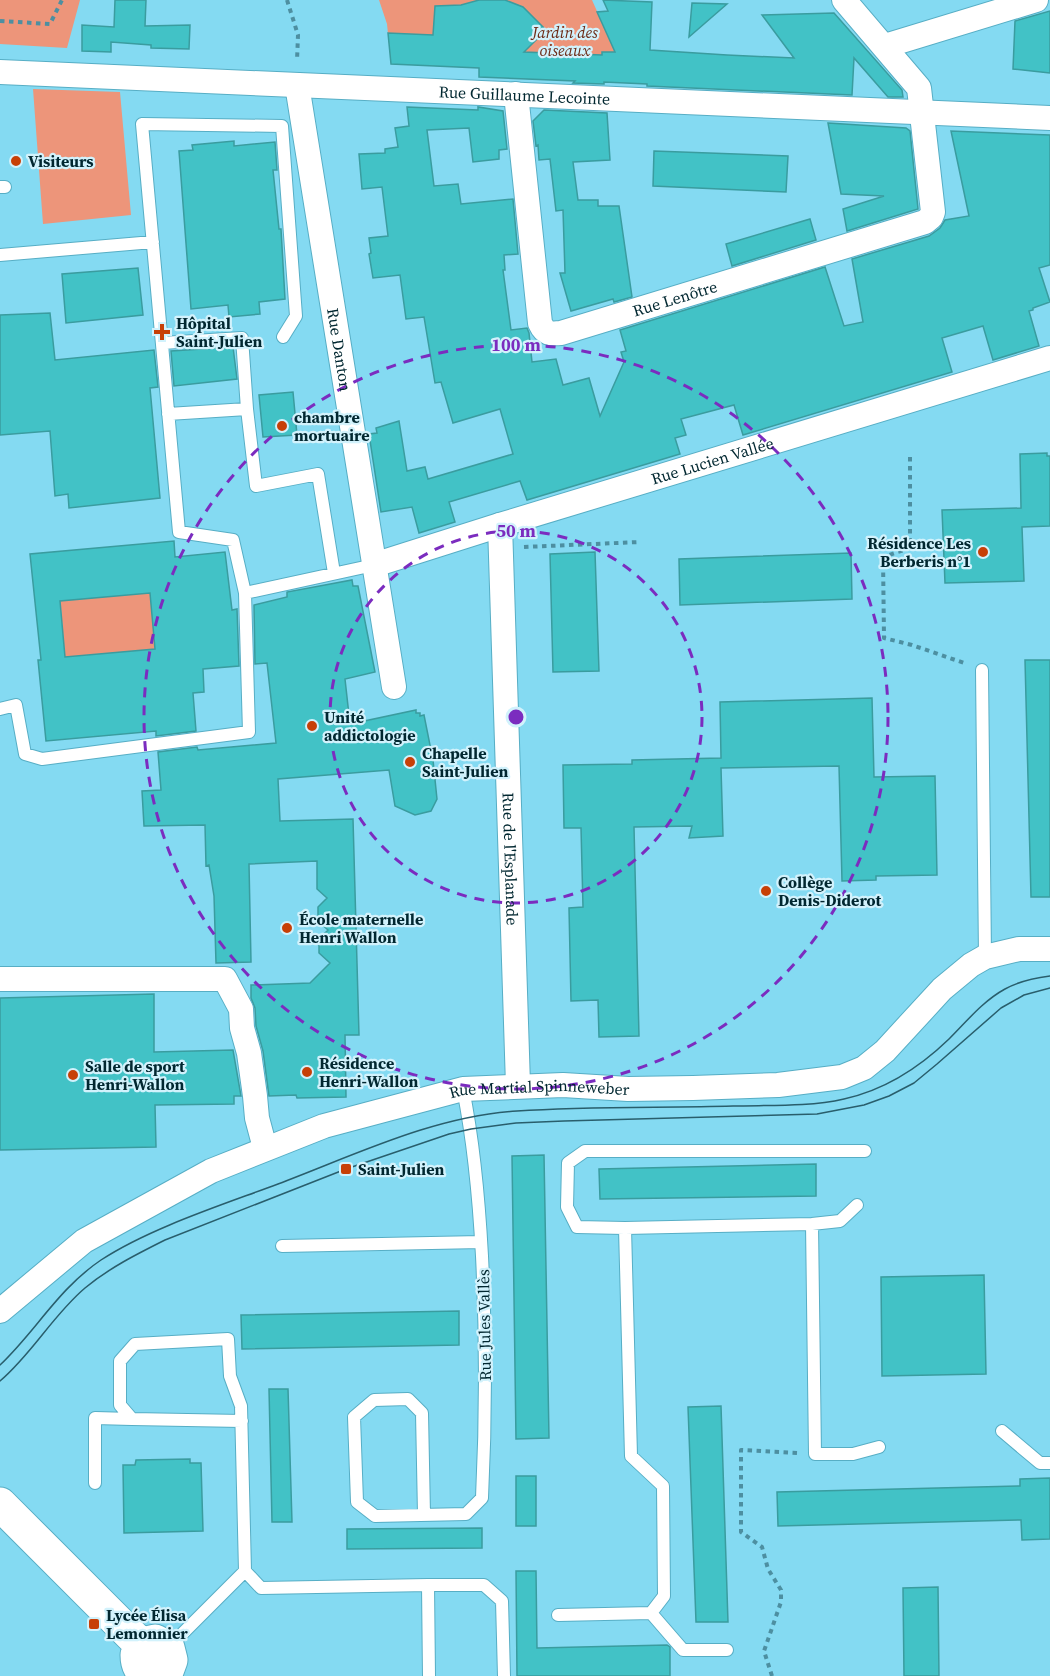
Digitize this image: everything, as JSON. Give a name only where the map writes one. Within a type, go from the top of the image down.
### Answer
[{"type":"street","points":[[844,0],[919,88],[922,112]]},
{"type":"street","points":[[885,46],[1036,0]]},
{"type":"street","name":"Rue Guillaume Lecointe","points":[[0,72],[1050,118]]},
{"type":"street","name":"Rue Danton","points":[[297,85],[394,687]]},
{"type":"street","name":"Rue Lenôtre","points":[[516,94],[538,314],[543,330],[550,334],[561,333],[925,222],[933,212],[922,112]]},
{"type":"street","name":"Rue Lucien Vallée","points":[[375,565],[500,536],[1050,358]]},
{"type":"street","name":"Rue de l'Esplanade","points":[[500,536],[518,1085]]},
{"type":"street","name":"Rue Martial Spinneweber","points":[[0,1311],[84,1241],[211,1171],[324,1126],[462,1089],[518,1085],[628,1089],[693,1088],[778,1085],[842,1077],[864,1068],[885,1051],[942,989],[971,965],[985,957],[1019,949],[1050,949]]},
{"type":"street","points":[[0,979],[225,979],[241,1009],[242,1028],[249,1053],[255,1096],[256,1118],[265,1148]]},
{"type":"street","points":[[0,1504],[155,1668]]},
{"type":"lane","points":[[0,708],[16,705],[26,754],[42,759],[249,732],[244,593],[233,540],[179,532],[142,124],[282,126],[296,316],[283,337]]},
{"type":"lane","points":[[0,255],[153,242]]},
{"type":"lane","points":[[162,343],[242,338],[256,486],[318,474],[334,573]]},
{"type":"lane","points":[[168,414],[247,409]]},
{"type":"lane","points":[[244,593],[375,565]]},
{"type":"lane","points":[[982,670],[985,957]]},
{"type":"lane","name":"Rue Jules Vallès","points":[[424,1515],[422,1413],[408,1399],[374,1400],[354,1417],[357,1502],[375,1516],[424,1515],[466,1514],[482,1498],[486,1327],[475,1154],[462,1089]]},
{"type":"lane","points":[[857,1205],[840,1221],[812,1224],[577,1227],[567,1207],[568,1163],[585,1151],[865,1151]]},
{"type":"lane","points":[[812,1224],[815,1454],[853,1454],[879,1447]]},
{"type":"lane","points":[[625,1228],[632,1456],[663,1486],[664,1596],[651,1613]]},
{"type":"lane","points":[[282,1246],[481,1242]]},
{"type":"lane","points":[[132,1419],[120,1405],[120,1361],[135,1344],[228,1339],[230,1376],[241,1406],[244,1571],[155,1668]]},
{"type":"lane","points":[[95,1484],[95,1418],[242,1421]]},
{"type":"lane","points":[[1002,1431],[1040,1463],[1050,1463]]},
{"type":"lane","points":[[244,1571],[261,1588],[484,1585],[502,1601],[504,1676]]},
{"type":"lane","points":[[428,1585],[429,1676]]},
{"type":"lane","points":[[558,1615],[651,1613]]},
{"type":"lane","points":[[651,1613],[683,1650],[727,1650]]},
{"type":"path","points":[[0,21],[50,24],[62,0]]},
{"type":"path","points":[[287,0],[298,35],[297,85]]},
{"type":"path","points":[[910,458],[910,548],[883,557],[884,638],[912,645],[982,670]]},
{"type":"path","points":[[500,536],[640,542]]},
{"type":"path","points":[[772,1676],[764,1651],[781,1602],[781,1590],[768,1569],[762,1547],[741,1532],[741,1450],[815,1454]]},
{"type":"green space","points":[[0,0],[80,0],[67,48],[0,44]]},
{"type":"green space","name":"Jardin des oiseaux","points":[[379,0],[592,0],[629,83],[479,77],[479,68],[391,64],[387,24]]},
{"type":"green space","points":[[33,89],[120,92],[131,215],[43,224]]},
{"type":"green space","points":[[150,593],[155,649],[65,657],[61,608],[56,601]]},
{"type":"building","points":[[115,0],[146,0],[145,26],[190,25],[189,49],[151,48],[151,45],[111,42],[111,52],[82,51],[82,25],[114,27]]},
{"type":"building","points":[[479,0],[505,0],[523,7],[546,30],[524,52],[602,55],[602,52],[615,52],[597,12],[608,11],[603,0],[652,2],[650,50],[727,55],[794,58],[762,15],[834,13],[902,90],[903,97],[888,97],[854,58],[852,95],[479,77],[479,68],[391,64],[388,33],[433,35],[435,6],[461,5]]},
{"type":"building","points":[[692,3],[727,4],[689,37]]},
{"type":"building","points":[[1050,11],[1050,73],[1013,69],[1015,21]]},
{"type":"building","points":[[407,107],[478,110],[478,107],[503,111],[507,149],[499,150],[499,159],[473,162],[469,128],[427,130],[434,186],[458,184],[461,204],[513,199],[518,254],[504,255],[505,270],[503,270],[511,330],[527,328],[532,362],[556,359],[563,385],[589,378],[600,416],[624,362],[621,352],[626,351],[620,330],[825,267],[844,326],[863,322],[852,259],[929,236],[940,228],[945,220],[969,216],[951,131],[1050,135],[1050,265],[1039,268],[1050,302],[1029,311],[1039,346],[993,360],[983,326],[942,338],[952,372],[743,435],[734,405],[681,419],[686,435],[675,438],[680,454],[527,500],[520,481],[449,502],[455,522],[419,533],[412,507],[381,512],[369,434],[377,433],[376,428],[399,421],[407,471],[425,467],[428,479],[513,454],[500,409],[453,423],[441,382],[435,383],[424,317],[406,319],[400,275],[373,278],[369,238],[388,236],[382,187],[362,189],[359,154],[385,153],[385,149],[398,147],[395,128],[409,126]]},
{"type":"building","points":[[544,110],[607,113],[610,160],[573,162],[578,200],[598,200],[598,206],[619,206],[632,297],[614,302],[613,299],[571,311],[560,273],[565,273],[563,210],[556,211],[550,159],[539,160],[538,145],[536,146],[533,121]]},
{"type":"building","points":[[828,123],[906,128],[910,131],[918,209],[847,231],[843,209],[884,196],[841,194]]},
{"type":"building","points":[[234,141],[234,146],[275,142],[277,170],[273,170],[279,229],[281,229],[285,299],[259,302],[260,314],[229,317],[228,305],[191,309],[179,151],[193,150],[192,145]]},
{"type":"building","points":[[654,151],[788,156],[786,192],[653,186]]},
{"type":"building","points":[[810,219],[816,240],[732,266],[726,244]]},
{"type":"building","points":[[138,268],[143,315],[66,323],[62,274]]},
{"type":"building","points":[[50,313],[55,360],[154,350],[158,387],[150,388],[160,498],[69,508],[68,494],[55,496],[50,431],[0,435],[0,315]]},
{"type":"building","points":[[233,347],[237,379],[174,386],[171,351]]},
{"type":"building","name":"chambre mortuaire","points":[[293,392],[297,435],[263,437],[259,395]]},
{"type":"building","name":"Résidence Les Berberis n°1","points":[[1047,453],[1047,456],[1050,456],[1050,526],[1022,527],[1024,581],[945,583],[942,510],[1021,508],[1020,454]]},
{"type":"building","points":[[174,541],[175,557],[225,552],[232,610],[237,609],[239,666],[203,669],[204,692],[193,693],[196,731],[156,736],[156,731],[46,741],[38,660],[41,660],[30,554]],"holes":[[[150,593],[155,649],[65,657],[60,601]]]},
{"type":"building","points":[[595,552],[599,671],[553,672],[550,554]]},
{"type":"building","points":[[851,553],[852,599],[680,605],[679,559]]},
{"type":"building","points":[[352,580],[353,586],[358,586],[375,672],[345,679],[350,724],[416,710],[420,716],[424,715],[433,760],[437,799],[431,811],[415,815],[395,806],[389,770],[278,779],[280,821],[353,819],[359,1035],[345,1035],[346,1097],[269,1096],[263,1051],[251,998],[251,985],[310,983],[330,963],[319,953],[319,939],[328,930],[318,921],[318,907],[327,898],[317,889],[317,861],[249,864],[251,962],[216,963],[214,896],[209,865],[206,866],[205,825],[144,826],[142,791],[161,790],[158,752],[197,747],[198,750],[276,743],[267,663],[255,664],[254,605],[287,597],[287,592]]},
{"type":"building","points":[[1025,660],[1050,660],[1050,897],[1031,897]]},
{"type":"building","points":[[872,698],[874,777],[935,776],[937,875],[876,876],[876,880],[842,881],[839,766],[721,768],[723,836],[689,838],[692,826],[634,827],[639,1036],[599,1037],[598,1000],[571,1001],[569,908],[583,907],[581,828],[564,828],[563,765],[632,764],[632,760],[721,758],[720,702]]},
{"type":"building","points":[[154,994],[154,1052],[233,1050],[241,1096],[234,1096],[234,1104],[155,1105],[156,1147],[0,1150],[0,998]]},
{"type":"building","points":[[544,1155],[549,1438],[516,1439],[512,1156]]},
{"type":"building","points":[[816,1164],[816,1196],[600,1199],[599,1169]]},
{"type":"building","points":[[984,1275],[986,1374],[882,1376],[881,1277]]},
{"type":"building","points":[[459,1311],[459,1345],[242,1349],[241,1315]]},
{"type":"building","points":[[269,1389],[288,1389],[292,1522],[272,1522]]},
{"type":"building","points":[[721,1406],[728,1622],[696,1622],[688,1407]]},
{"type":"building","points":[[190,1459],[190,1463],[201,1463],[203,1531],[124,1533],[123,1465],[135,1465],[136,1460]]},
{"type":"building","points":[[516,1476],[536,1476],[536,1526],[516,1526]]},
{"type":"building","points":[[1050,1478],[1050,1539],[1022,1540],[1021,1520],[778,1526],[777,1492],[1020,1486],[1020,1479]]},
{"type":"building","points":[[482,1528],[482,1548],[347,1549],[347,1529]]},
{"type":"building","points":[[516,1571],[536,1571],[537,1648],[667,1645],[670,1647],[670,1676],[517,1676]]},
{"type":"building","points":[[938,1587],[939,1676],[904,1676],[903,1588]]},
{"type":"tram line","points":[[0,1365],[72,1284],[86,1271],[120,1248],[187,1218],[366,1149],[455,1120],[486,1114],[544,1109],[789,1105],[844,1099],[887,1084],[913,1068],[938,1050],[982,1005],[1005,989],[1027,980],[1050,976]]},
{"type":"tram line","points":[[0,1381],[22,1359],[73,1299],[113,1268],[165,1240],[346,1169],[449,1134],[516,1123],[817,1114],[864,1105],[889,1096],[914,1083],[1001,1008],[1024,995],[1050,988]]},
{"type":"place","name":"Visiteurs","points":[[16,161]]},
{"type":"place","name":"Hôpital Saint-Julien","points":[[162,332]]},
{"type":"place","name":"chambre mortuaire","points":[[282,426]]},
{"type":"place","name":"Résidence Les Berberis n°1","points":[[983,552]]},
{"type":"place","name":"Unité addictologie","points":[[312,726]]},
{"type":"place","name":"Chapelle Saint-Julien","points":[[410,762]]},
{"type":"place","name":"Collège Denis-Diderot","points":[[766,891]]},
{"type":"place","name":"École maternelle Henri Wallon","points":[[287,928]]},
{"type":"place","name":"Résidence Henri-Wallon","points":[[307,1072]]},
{"type":"place","name":"Salle de sport Henri-Wallon","points":[[73,1075]]},
{"type":"place","name":"Saint-Julien","points":[[346,1169]]},
{"type":"place","name":"Lycée Élisa Lemonnier","points":[[94,1624]]}]
